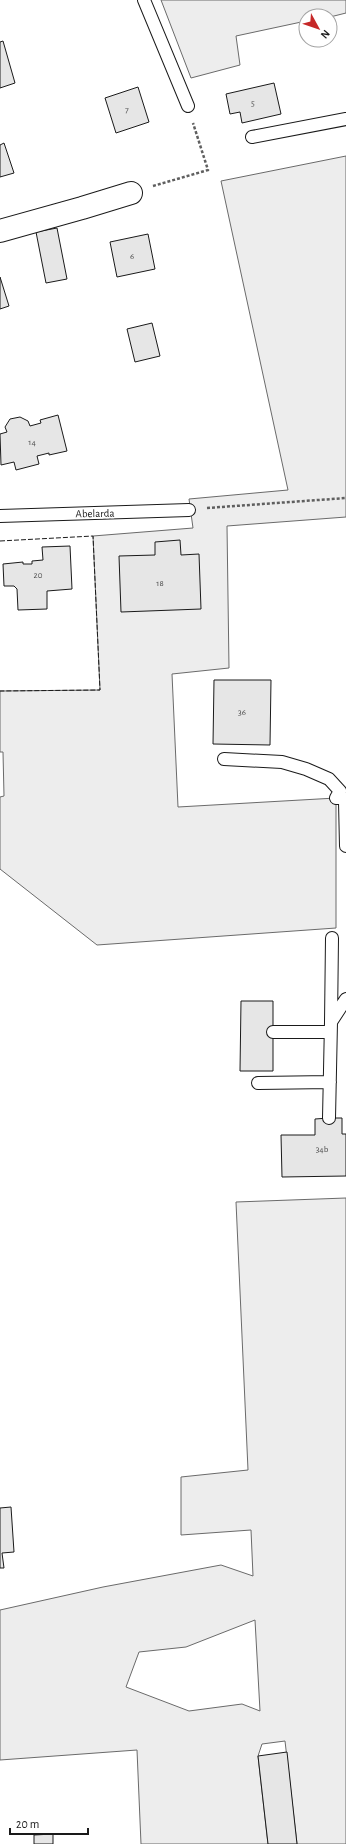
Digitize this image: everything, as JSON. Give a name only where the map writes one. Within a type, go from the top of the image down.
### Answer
[{"type":"street","points":[[0,231],[131,193]]},
{"type":"lane","points":[[144,0],[188,106]]},
{"type":"lane","points":[[252,137],[346,119]]},
{"type":"lane","name":"Abelarda","points":[[0,516],[189,510]]},
{"type":"lane","points":[[224,759],[282,762],[306,769],[329,779],[340,791],[336,798],[343,798],[345,802],[346,846]]},
{"type":"lane","points":[[329,1118],[332,938]]},
{"type":"lane","points":[[331,1027],[346,1000]]},
{"type":"lane","points":[[273,1032],[331,1027]]},
{"type":"lane","points":[[258,1083],[330,1082]]},
{"type":"path","points":[[131,193],[208,170],[188,106]]},
{"type":"path","points":[[189,510],[346,498]]},
{"type":"shaded area","points":[[161,0],[346,0],[346,13],[338,15],[338,8],[298,8],[298,23],[236,36],[240,65],[191,78]]},
{"type":"shaded area","points":[[346,156],[346,517],[227,526],[229,668],[172,674],[178,807],[336,798],[336,928],[97,945],[0,869],[0,797],[4,796],[3,752],[0,752],[0,691],[100,690],[93,536],[193,528],[189,499],[288,490],[221,181]]},
{"type":"shaded area","points":[[346,1198],[346,1844],[297,1844],[285,1741],[262,1744],[258,1756],[268,1844],[141,1844],[137,1750],[0,1760],[0,1610],[103,1587],[221,1565],[253,1576],[251,1530],[181,1535],[181,1477],[248,1470],[236,1202]],"holes":[[[255,1620],[260,1711],[242,1704],[189,1711],[126,1687],[139,1652],[186,1647]]]},
{"type":"building","points":[[3,41],[15,83],[0,88],[0,42]]},
{"type":"building","points":[[274,83],[281,114],[242,123],[240,112],[230,114],[226,94]]},
{"type":"building","points":[[138,87],[149,122],[116,133],[105,98]]},
{"type":"building","points":[[4,143],[14,173],[0,177],[0,145]]},
{"type":"building","points":[[57,228],[67,279],[46,283],[36,232]]},
{"type":"building","points":[[148,234],[155,269],[117,277],[110,242]]},
{"type":"building","points":[[0,277],[9,306],[0,309]]},
{"type":"building","points":[[152,323],[160,356],[135,362],[127,329]]},
{"type":"building","points":[[58,415],[67,451],[37,456],[39,464],[16,470],[14,462],[1,465],[0,434],[7,432],[5,427],[10,419],[20,417],[28,421],[30,426],[41,423],[40,420]]},
{"type":"building","points":[[180,540],[181,555],[199,554],[201,609],[121,612],[119,556],[155,555],[155,542]]},
{"type":"building","points":[[70,546],[72,589],[47,591],[47,609],[18,610],[17,589],[14,586],[4,586],[3,564],[23,562],[23,564],[32,564],[32,561],[43,560],[42,547]]},
{"type":"building","points":[[214,680],[271,680],[270,745],[213,744]]},
{"type":"building","points":[[241,1001],[273,1001],[273,1071],[240,1071]]},
{"type":"building","points":[[342,1118],[342,1134],[346,1134],[346,1176],[282,1177],[281,1135],[315,1135],[315,1119]]},
{"type":"building","points":[[11,1507],[14,1552],[2,1553],[4,1568],[0,1568],[0,1508]]},
{"type":"building","points":[[287,1752],[297,1844],[268,1844],[258,1756]]},
{"type":"building","points":[[53,1834],[53,1844],[34,1844],[34,1835]]},
{"type":"fence","points":[[0,541],[93,536],[100,690],[0,691]]}]
